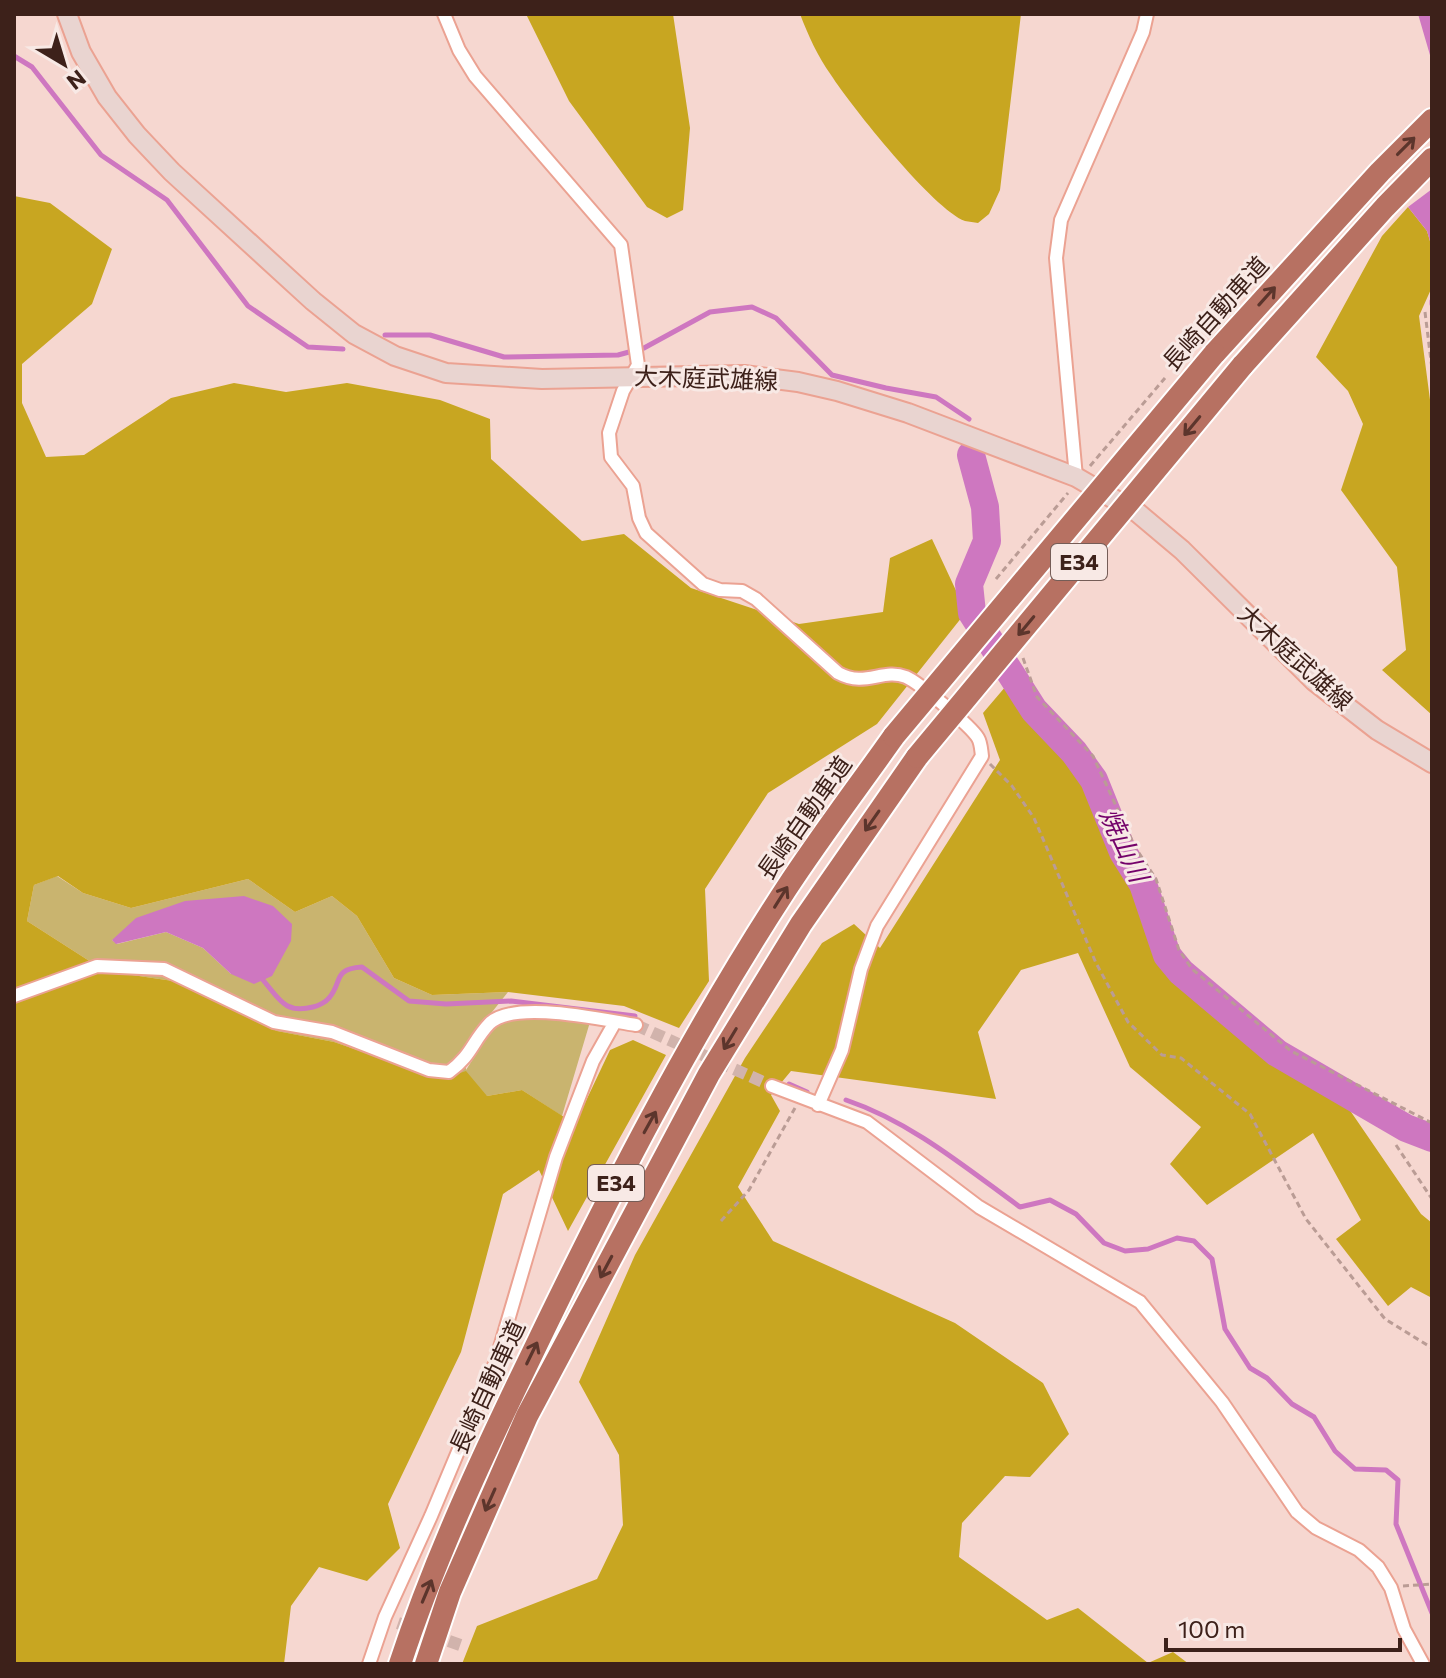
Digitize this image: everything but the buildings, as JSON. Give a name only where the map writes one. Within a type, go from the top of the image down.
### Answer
[{"type":"highway","name":"長崎自動車道","points":[[400,1664],[414,1620],[503,1414],[594,1224],[688,1051],[786,890],[894,736],[1214,354],[1380,172],[1432,120]]},
{"type":"highway","name":"長崎自動車道","points":[[426,1664],[450,1592],[527,1416],[702,1088],[801,924],[917,757],[1242,366],[1432,159]]},
{"type":"main road","name":"大木庭武雄線","points":[[67,14],[81,52],[107,97],[137,135],[172,172],[313,301],[354,334],[395,356],[446,373],[542,379],[744,375],[798,382],[908,413],[1076,477],[1138,513],[1182,550],[1314,681],[1377,730],[1432,763]]},
{"type":"street","points":[[444,14],[459,50],[475,76],[621,245],[638,365],[623,391],[609,433],[611,457],[633,486],[639,518],[646,533],[703,584],[720,590],[742,591],[756,599],[838,673],[852,680],[891,675],[906,677],[969,726],[980,741],[982,756],[877,926],[861,969],[842,1050],[818,1105]]},
{"type":"street","points":[[1076,477],[1056,258],[1061,220],[1143,32],[1147,14]]},
{"type":"street","points":[[14,996],[97,966],[164,969],[274,1022],[332,1032],[429,1070],[449,1072],[466,1059],[490,1023],[513,1012],[595,1018],[636,1025]]},
{"type":"street","points":[[369,1664],[385,1617],[496,1361],[556,1157],[593,1061],[615,1022]]},
{"type":"street","points":[[772,1086],[867,1122],[979,1207],[1140,1302],[1222,1402],[1297,1512],[1316,1528],[1359,1550],[1378,1567],[1391,1588],[1404,1629],[1423,1664]]},
{"type":"street","points":[[385,1617],[398,1623]]},
{"type":"path","points":[[1425,312],[1432,369]]},
{"type":"path","points":[[1037,697],[1093,756],[1135,847],[1156,879],[1179,950],[1192,969],[1291,1051],[1432,1123]]},
{"type":"path","points":[[982,756],[1012,786],[1034,818],[1096,963],[1128,1022],[1162,1055],[1181,1058],[1250,1114],[1306,1219],[1385,1319],[1432,1348]]},
{"type":"path","points":[[721,1221],[749,1190],[800,1098]]},
{"type":"path","points":[[1396,1145],[1432,1199]]},
{"type":"path","points":[[1412,1584],[1432,1584]]},
{"type":"shaded area","points":[[526,14],[673,14],[690,128],[683,210],[667,218],[647,207],[569,101]]},
{"type":"shaded area","points":[[800,14],[1021,14],[1000,190],[989,214],[978,223],[965,221],[951,213],[914,178],[841,90],[826,68]]},
{"type":"shaded area","points":[[1418,14],[1432,14],[1432,62]]},
{"type":"shaded area","points":[[1432,189],[1432,248],[1427,231],[1408,207]]},
{"type":"shaded area","points":[[14,196],[50,203],[112,249],[92,304],[22,364],[22,403],[46,457],[84,455],[171,398],[234,383],[286,392],[347,383],[440,400],[490,419],[491,459],[582,541],[624,534],[691,588],[799,624],[883,612],[890,558],[932,539],[966,612],[877,724],[768,793],[705,889],[709,981],[679,1028],[624,1006],[508,992],[432,995],[394,978],[357,916],[332,896],[295,912],[248,879],[131,908],[83,893],[58,876],[34,885],[27,921],[105,971],[173,981],[277,1031],[334,1042],[442,1079],[466,1071],[487,1096],[522,1090],[575,1124],[610,1050],[633,1040],[666,1055],[568,1231],[539,1170],[503,1194],[461,1352],[388,1504],[400,1548],[367,1581],[319,1567],[291,1606],[284,1664],[14,1664]]},
{"type":"shaded area","points":[[1408,207],[1427,231],[1432,248],[1432,287],[1419,316],[1432,415],[1432,715],[1382,670],[1406,650],[1397,567],[1341,490],[1363,424],[1348,391],[1316,357],[1382,236]]},
{"type":"shaded area","points":[[1006,686],[1076,764],[1162,962],[1290,1074],[1349,1109],[1421,1214],[1432,1223],[1432,1298],[1411,1287],[1388,1306],[1336,1239],[1361,1220],[1313,1133],[1207,1205],[1170,1164],[1201,1127],[1130,1067],[1078,953],[1021,970],[978,1032],[996,1099],[791,1071],[771,1095],[780,1111],[738,1187],[773,1241],[955,1323],[1043,1383],[1069,1434],[1030,1477],[1005,1476],[962,1523],[959,1557],[1047,1620],[1078,1608],[1148,1663],[1173,1652],[1189,1664],[462,1664],[477,1626],[597,1579],[623,1525],[619,1455],[579,1382],[635,1255],[745,1058],[822,943],[854,924],[880,948],[1000,760],[983,713]]},
{"type":"shaded area","points":[[57,876],[83,893],[131,908],[248,879],[295,912],[332,896],[357,916],[394,978],[432,995],[508,992],[465,1046],[466,1070],[494,1026],[514,1018],[590,1022],[562,1116],[522,1090],[487,1096],[334,1042],[277,1031],[173,981],[105,971],[27,921],[34,885]],"holes":[[[273,906],[231,974],[203,948],[166,932],[117,944],[112,940]]]},
{"type":"shaded area","points":[[244,896],[273,906],[292,924],[291,941],[272,976],[254,984],[231,974],[203,948],[166,932],[116,944],[112,940],[136,918],[185,901]]},
{"type":"waterway","points":[[14,56],[32,67],[101,155],[167,200],[248,306],[308,347],[343,349]]},
{"type":"waterway","points":[[385,335],[430,335],[504,357],[618,355],[644,348],[710,312],[752,307],[776,318],[832,375],[936,397],[969,419]]},
{"type":"waterway","name":"焼山川","points":[[971,455],[985,507],[987,541],[969,584],[972,613],[1034,710],[1074,752],[1094,780],[1123,852],[1143,884],[1167,955],[1181,972],[1277,1053],[1406,1128],[1432,1138]]},
{"type":"waterway","points":[[263,980],[284,1004],[296,1009],[324,1002],[342,973],[362,967],[409,1001],[446,1004],[511,1001],[635,1016]]},
{"type":"waterway","points":[[789,1084],[807,1092]]},
{"type":"waterway","points":[[846,1100],[915,1133],[1020,1207],[1050,1200],[1076,1214],[1104,1243],[1125,1251],[1148,1249],[1177,1238],[1194,1241],[1212,1259],[1225,1329],[1250,1368],[1267,1378],[1292,1404],[1314,1417],[1335,1451],[1355,1469],[1386,1470],[1398,1480],[1396,1524],[1432,1613]]},
{"type":"tunnel","points":[[636,1025],[772,1086]]},
{"type":"tunnel","points":[[398,1623],[463,1646]]}]
